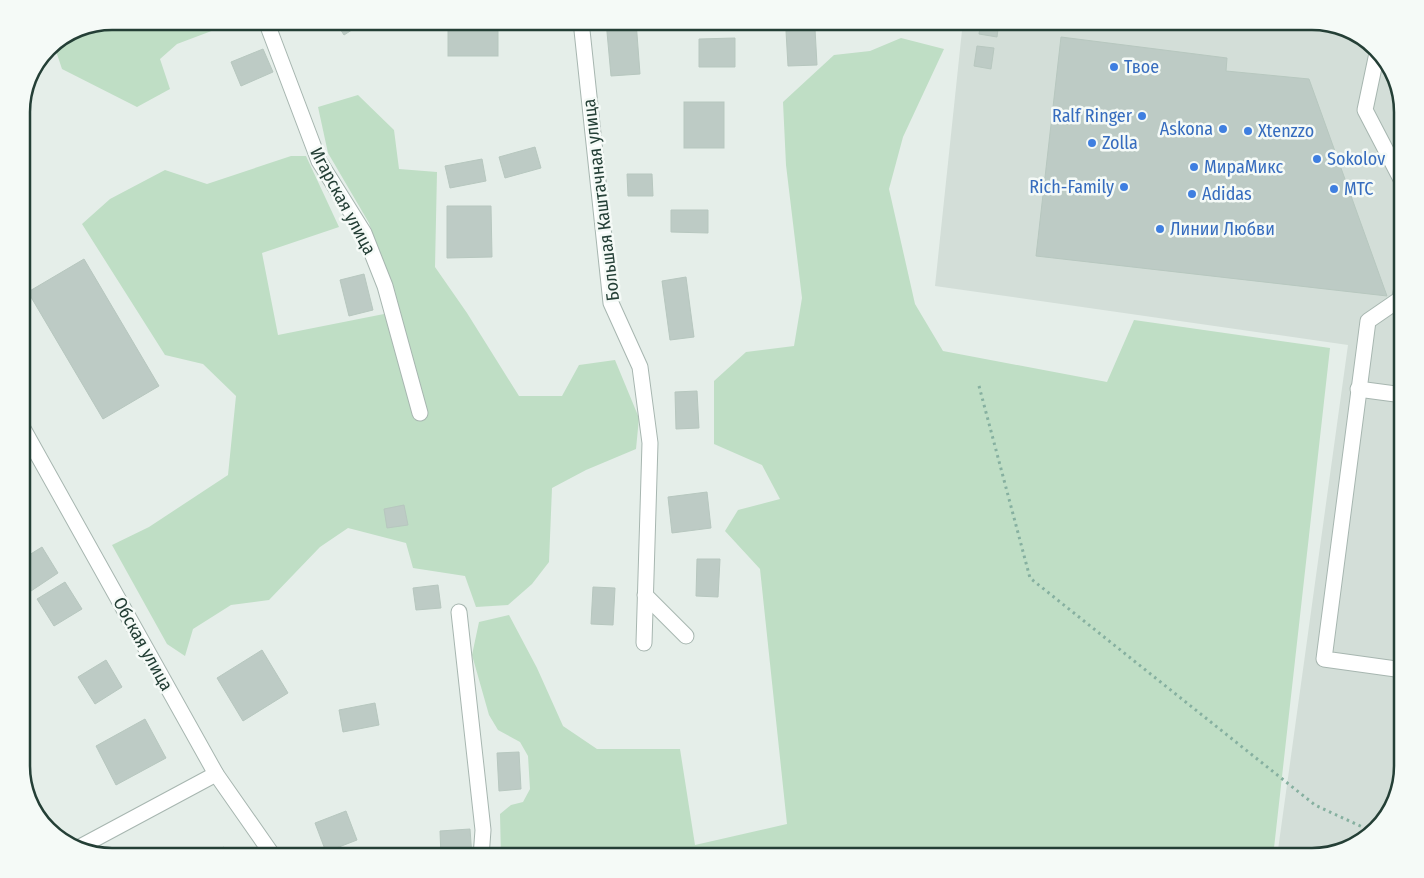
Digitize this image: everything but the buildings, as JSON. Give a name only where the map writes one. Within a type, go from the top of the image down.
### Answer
[{"type":"street","name":"Игарская улица","points":[[269,30],[319,161],[364,233],[385,286],[420,413]]},
{"type":"street","name":"Большая Каштачная улица","points":[[582,30],[611,303],[640,366],[650,443],[644,643]]},
{"type":"street","points":[[1375,61],[1365,110],[1394,166]]},
{"type":"street","points":[[1394,302],[1368,321],[1324,659],[1394,669]]},
{"type":"street","points":[[1358,389],[1394,394]]},
{"type":"street","name":"Обская улица","points":[[30,441],[216,774],[268,848]]},
{"type":"street","points":[[645,595],[686,636]]},
{"type":"street","points":[[459,612],[483,830],[482,848]]},
{"type":"street","points":[[86,844],[216,774]]},
{"type":"path","points":[[979,386],[1030,578],[1314,805],[1365,828]]},
{"type":"shaded area","points":[[962,30],[1312,30],[1344,36],[1362,47],[1380,66],[1390,86],[1394,106],[1394,766],[1388,798],[1377,816],[1362,831],[1344,842],[1333,845],[1312,848],[1278,848],[1348,345],[935,286]]},
{"type":"green space","points":[[112,30],[214,30],[177,44],[160,59],[170,89],[137,107],[62,69],[56,52],[80,36]]},
{"type":"green space","points":[[901,38],[944,49],[903,137],[889,189],[915,304],[943,351],[1107,382],[1134,320],[1330,348],[1274,848],[501,848],[500,814],[511,805],[523,802],[530,789],[528,756],[520,742],[498,730],[489,715],[472,655],[479,622],[509,615],[537,668],[563,726],[597,749],[680,749],[695,845],[787,824],[760,569],[725,531],[738,510],[780,499],[762,465],[714,444],[714,381],[746,352],[794,346],[802,298],[786,165],[783,102],[834,55],[870,51]]},
{"type":"green space","points":[[358,95],[394,130],[399,169],[437,172],[435,267],[467,313],[519,396],[562,396],[579,365],[615,360],[639,418],[636,449],[586,470],[552,488],[549,562],[532,584],[508,605],[476,607],[465,576],[413,568],[406,543],[348,528],[320,547],[269,600],[231,605],[193,629],[185,656],[167,644],[112,545],[149,527],[228,475],[236,396],[203,364],[165,355],[82,224],[110,199],[165,170],[207,184],[291,156],[306,156],[339,227],[262,253],[278,335],[384,314],[397,309],[369,223],[328,153],[318,107]]},
{"type":"place","name":"Твое","points":[[1114,67]]},
{"type":"place","name":"Ralf Ringer","points":[[1142,116]]},
{"type":"place","name":"Askona","points":[[1223,129]]},
{"type":"place","name":"Xtenzzo","points":[[1248,131]]},
{"type":"place","name":"Zolla","points":[[1092,143]]},
{"type":"place","name":"Sokolov","points":[[1317,159]]},
{"type":"place","name":"МираМикс","points":[[1194,167]]},
{"type":"place","name":"Rich-Family","points":[[1124,187]]},
{"type":"place","name":"МТС","points":[[1334,189]]},
{"type":"place","name":"Adidas","points":[[1192,194]]},
{"type":"place","name":"Линии Любви","points":[[1160,229]]}]
